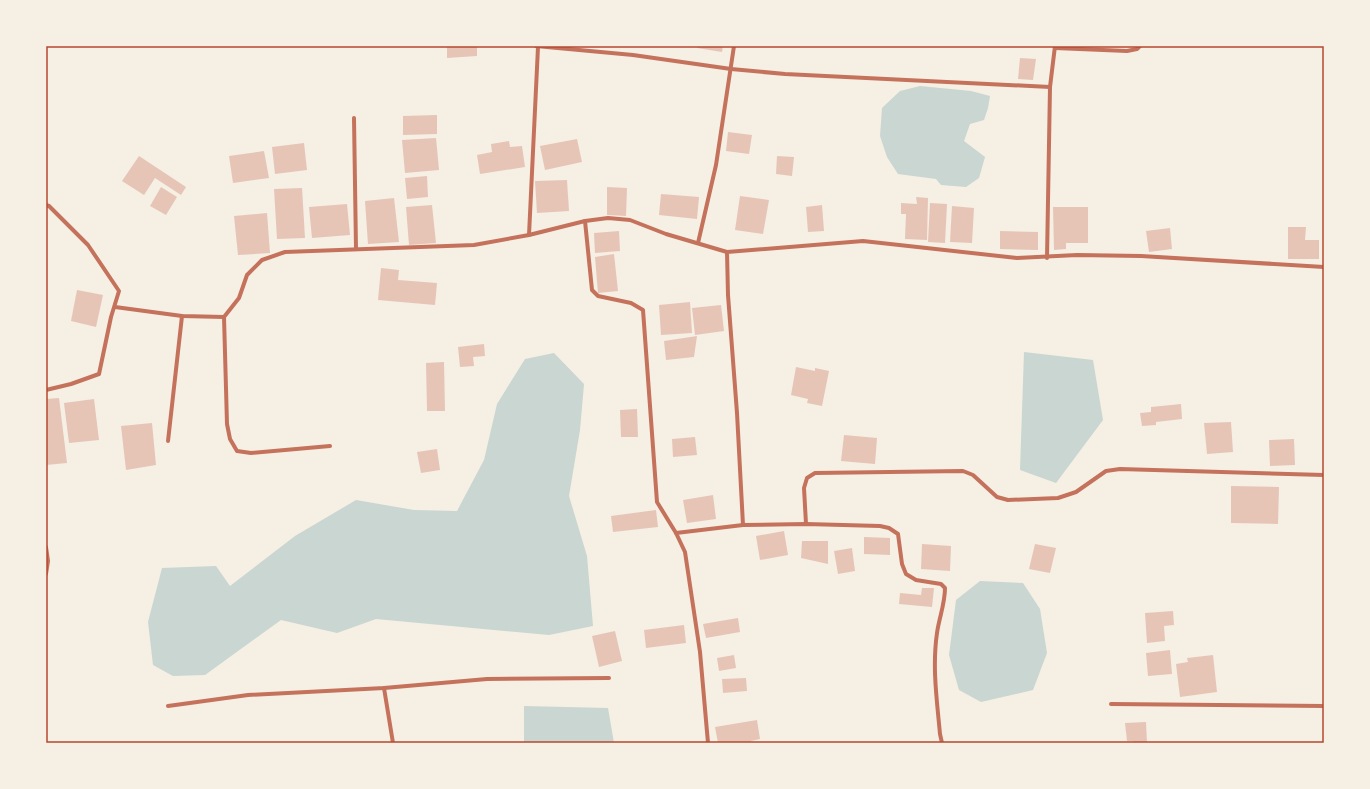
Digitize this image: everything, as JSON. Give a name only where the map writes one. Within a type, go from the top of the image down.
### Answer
[{"type":"street","points":[[529,235],[537,46],[633,55],[731,69],[785,74],[1050,87]]},
{"type":"street","points":[[698,243],[716,165],[734,46]]},
{"type":"street","points":[[1047,258],[1050,87],[1055,47],[1127,51],[1137,49],[1140,46]]},
{"type":"street","points":[[354,118],[356,249]]},
{"type":"street","points":[[46,205],[49,206],[88,245],[120,291],[99,374],[71,384],[46,390]]},
{"type":"street","points":[[330,446],[251,453],[237,450],[230,440],[227,424],[224,317],[238,298],[247,275],[262,260],[285,252],[474,245],[529,235],[585,221],[608,218],[630,220],[666,234],[727,252],[863,241],[1017,258],[1047,258],[1077,255],[1141,256],[1324,267]]},
{"type":"street","points":[[585,221],[592,290],[598,296],[631,303],[643,310],[657,502],[676,533],[685,552],[700,652],[708,743]]},
{"type":"street","points":[[727,252],[728,295],[737,413],[743,525]]},
{"type":"street","points":[[115,307],[182,316],[224,317]]},
{"type":"street","points":[[168,441],[182,316]]},
{"type":"street","points":[[806,524],[804,488],[807,478],[815,473],[963,471],[973,475],[997,497],[1008,500],[1058,498],[1076,492],[1106,471],[1120,469],[1324,475]]},
{"type":"street","points":[[676,533],[743,525],[806,524],[880,526],[889,528],[898,534],[902,564],[906,574],[916,580],[940,584],[945,588],[943,607],[937,633],[934,673],[942,743]]},
{"type":"street","points":[[46,547],[48,561],[46,574]]},
{"type":"street","points":[[168,706],[248,695],[384,688],[487,679],[609,678]]},
{"type":"street","points":[[384,688],[393,743]]},
{"type":"street","points":[[1111,704],[1324,706]]},
{"type":"shaded area","points":[[920,86],[971,91],[990,96],[984,120],[970,124],[964,141],[985,157],[979,178],[966,187],[941,185],[936,179],[898,174],[887,157],[880,136],[882,108],[900,91]]},
{"type":"shaded area","points":[[1024,352],[1093,360],[1103,420],[1056,483],[1020,470]]},
{"type":"shaded area","points":[[554,353],[584,384],[580,430],[569,496],[587,556],[593,626],[549,635],[376,619],[337,633],[281,620],[205,675],[173,676],[153,665],[148,622],[162,568],[216,566],[230,586],[295,536],[356,500],[414,510],[457,511],[484,460],[497,404],[525,359]]},
{"type":"shaded area","points":[[980,581],[1023,583],[1040,609],[1047,653],[1033,690],[981,702],[959,690],[949,655],[956,600]]},
{"type":"shaded area","points":[[524,706],[608,708],[614,743],[524,743]]},
{"type":"building","points":[[447,46],[477,46],[477,56],[447,58]]},
{"type":"building","points":[[697,46],[723,46],[722,52],[697,48]]},
{"type":"building","points":[[1020,58],[1036,59],[1033,80],[1018,79]]},
{"type":"building","points":[[437,115],[437,134],[403,135],[403,116]]},
{"type":"building","points":[[728,132],[752,135],[749,154],[726,151]]},
{"type":"building","points":[[436,138],[439,170],[405,173],[402,140]]},
{"type":"building","points":[[577,139],[582,162],[545,170],[540,146]]},
{"type":"building","points":[[509,141],[510,147],[522,146],[525,167],[480,174],[477,155],[492,152],[491,144]]},
{"type":"building","points":[[304,143],[307,170],[275,174],[272,147]]},
{"type":"building","points":[[264,151],[269,178],[233,183],[229,156]]},
{"type":"building","points":[[139,156],[186,187],[181,195],[155,178],[144,195],[122,181]]},
{"type":"building","points":[[777,156],[794,157],[792,176],[776,174]]},
{"type":"building","points":[[427,176],[428,197],[407,199],[405,178]]},
{"type":"building","points":[[567,180],[569,211],[537,213],[535,181]]},
{"type":"building","points":[[161,187],[177,197],[166,215],[150,206]]},
{"type":"building","points":[[607,187],[627,188],[626,216],[607,215]]},
{"type":"building","points":[[302,188],[305,238],[277,239],[274,189]]},
{"type":"building","points":[[661,194],[699,197],[697,219],[659,215]]},
{"type":"building","points":[[740,196],[769,200],[763,234],[735,230]]},
{"type":"building","points":[[916,197],[928,198],[927,240],[905,239],[906,214],[901,214],[901,203],[917,204]]},
{"type":"building","points":[[394,198],[399,242],[368,244],[365,201]]},
{"type":"building","points":[[930,203],[947,204],[945,243],[928,242]]},
{"type":"building","points":[[347,204],[350,235],[312,238],[309,207]]},
{"type":"building","points":[[432,205],[436,243],[409,245],[406,207]]},
{"type":"building","points":[[822,205],[824,231],[808,232],[806,207]]},
{"type":"building","points":[[952,206],[974,208],[972,243],[950,242]]},
{"type":"building","points":[[1053,207],[1088,207],[1088,243],[1066,243],[1066,249],[1054,250]]},
{"type":"building","points":[[267,213],[270,253],[238,255],[234,216]]},
{"type":"building","points":[[1288,227],[1306,227],[1305,240],[1319,240],[1319,259],[1288,259]]},
{"type":"building","points":[[1170,228],[1172,249],[1149,252],[1146,231]]},
{"type":"building","points":[[619,231],[620,251],[595,253],[594,233]]},
{"type":"building","points":[[1000,231],[1038,232],[1038,250],[1000,249]]},
{"type":"building","points":[[614,254],[618,291],[598,293],[595,257]]},
{"type":"building","points":[[381,268],[399,270],[398,280],[437,283],[435,305],[378,300]]},
{"type":"building","points":[[77,290],[103,295],[96,327],[71,321]]},
{"type":"building","points":[[690,302],[692,333],[661,335],[659,305]]},
{"type":"building","points":[[721,305],[724,331],[695,335],[692,308]]},
{"type":"building","points":[[697,336],[694,357],[666,360],[664,341]]},
{"type":"building","points":[[484,344],[485,356],[473,357],[474,366],[460,367],[458,347]]},
{"type":"building","points":[[444,362],[445,411],[427,411],[426,363]]},
{"type":"building","points":[[796,367],[815,371],[815,368],[829,371],[822,406],[807,403],[808,399],[791,395]]},
{"type":"building","points":[[59,398],[67,463],[46,465],[46,399]]},
{"type":"building","points":[[94,399],[99,440],[69,443],[64,403]]},
{"type":"building","points":[[1181,404],[1182,419],[1156,422],[1156,425],[1142,426],[1140,413],[1151,412],[1151,407]]},
{"type":"building","points":[[637,409],[638,437],[621,437],[620,410]]},
{"type":"building","points":[[1231,422],[1233,452],[1207,454],[1204,423]]},
{"type":"building","points":[[152,423],[156,465],[126,470],[121,426]]},
{"type":"building","points":[[844,435],[877,438],[875,464],[841,461]]},
{"type":"building","points":[[695,437],[697,455],[673,457],[672,439]]},
{"type":"building","points":[[1294,439],[1295,465],[1270,466],[1269,440]]},
{"type":"building","points":[[437,449],[440,470],[421,473],[417,452]]},
{"type":"building","points":[[1231,486],[1279,487],[1278,524],[1231,523]]},
{"type":"building","points":[[713,495],[716,519],[687,523],[683,500]]},
{"type":"building","points":[[656,510],[658,527],[613,532],[611,516]]},
{"type":"building","points":[[784,531],[788,555],[760,560],[756,536]]},
{"type":"building","points":[[864,537],[890,538],[890,555],[864,554]]},
{"type":"building","points":[[802,541],[828,541],[828,564],[801,558]]},
{"type":"building","points":[[922,544],[951,546],[950,571],[921,569]]},
{"type":"building","points":[[1035,544],[1056,548],[1050,573],[1029,569]]},
{"type":"building","points":[[852,548],[855,571],[838,574],[834,551]]},
{"type":"building","points":[[922,588],[934,588],[932,607],[899,604],[900,593],[921,595]]},
{"type":"building","points":[[1173,611],[1174,625],[1164,626],[1165,641],[1147,643],[1145,613]]},
{"type":"building","points":[[738,618],[740,632],[706,638],[703,624]]},
{"type":"building","points":[[684,625],[686,643],[646,648],[644,630]]},
{"type":"building","points":[[615,631],[622,661],[599,667],[592,636]]},
{"type":"building","points":[[1170,650],[1172,674],[1148,676],[1146,653]]},
{"type":"building","points":[[734,655],[736,668],[719,671],[717,658]]},
{"type":"building","points":[[1213,655],[1217,692],[1180,697],[1176,664],[1188,662],[1187,658]]},
{"type":"building","points":[[746,678],[747,691],[723,693],[722,679]]},
{"type":"building","points":[[757,720],[760,739],[751,741],[751,743],[718,743],[715,727]]},
{"type":"building","points":[[1146,722],[1147,743],[1133,743],[1133,741],[1127,741],[1125,723]]}]
